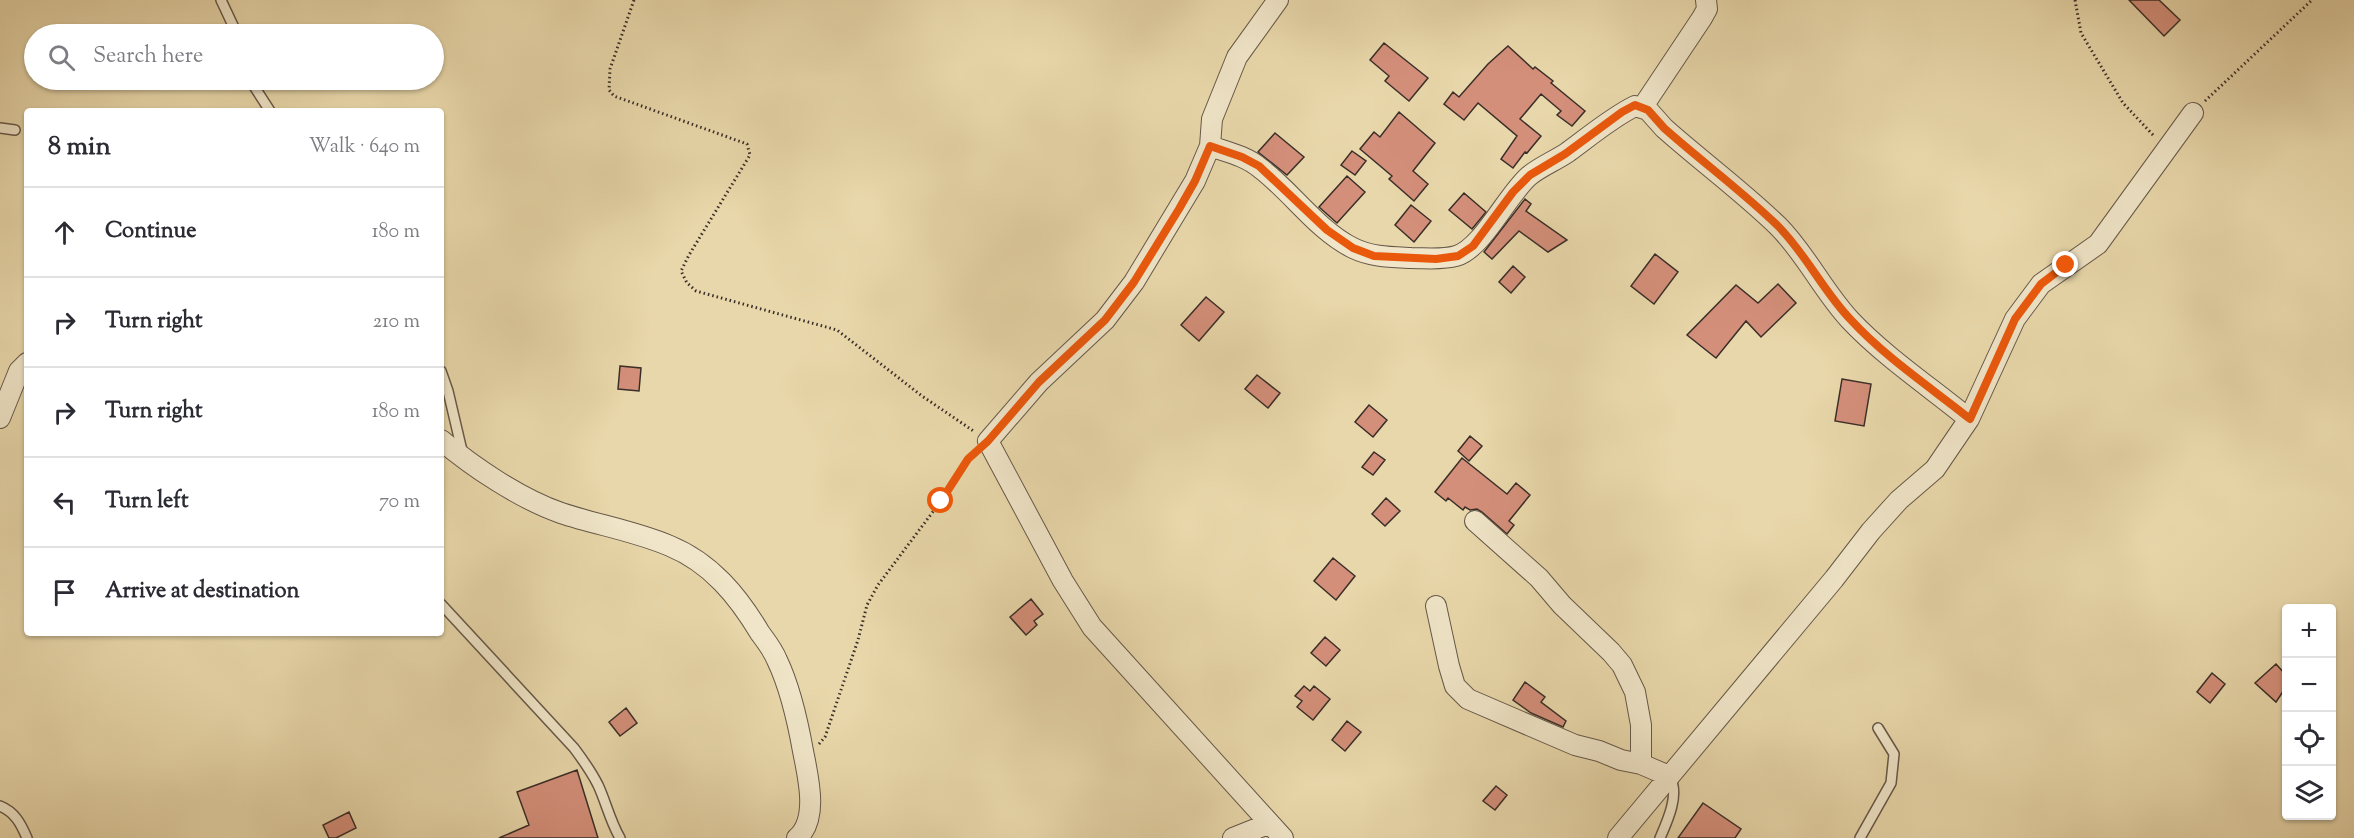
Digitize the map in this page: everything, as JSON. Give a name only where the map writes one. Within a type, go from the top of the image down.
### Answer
[{"type":"street","points":[[1278,0],[1238,57],[1212,119],[1210,146],[1195,181],[1134,282],[1105,320],[1039,382],[988,441],[1063,581],[1092,627],[1283,838]]},
{"type":"street","points":[[1642,108],[1702,18],[1707,9],[1706,0]]},
{"type":"street","points":[[1210,146],[1242,157],[1259,166],[1327,230],[1353,248],[1374,256],[1436,259],[1458,256],[1473,246],[1513,192],[1530,175],[1565,154],[1635,105],[1648,110],[1664,128],[1778,226],[1809,262],[1843,311],[1875,344],[1970,419]]},
{"type":"street","points":[[1618,838],[1834,579],[1871,531],[1899,500],[1935,469],[1970,419],[2015,319],[2041,284],[2098,244],[2193,113]]},
{"type":"street","points":[[0,418],[19,371],[24,366]]},
{"type":"street","points":[[444,442],[464,458],[542,505],[568,515],[634,532],[672,547],[711,571],[741,601],[777,660],[798,726],[805,764],[809,820],[802,834],[797,838]]},
{"type":"street","points":[[1475,521],[1539,578],[1562,605],[1622,665],[1635,692],[1641,724],[1641,764]]},
{"type":"street","points":[[1436,606],[1455,686],[1468,699],[1575,745],[1641,764],[1669,776]]},
{"type":"street","points":[[1233,838],[1268,824]]},
{"type":"lane","points":[[221,0],[232,24]]},
{"type":"lane","points":[[256,90],[268,108]]},
{"type":"lane","points":[[0,128],[15,130]]},
{"type":"lane","points":[[444,379],[464,458]]},
{"type":"lane","points":[[444,607],[588,766],[620,838]]},
{"type":"lane","points":[[1860,838],[1891,783],[1894,754],[1878,728]]},
{"type":"lane","points":[[1660,838],[1672,803],[1674,789],[1669,776]]},
{"type":"lane","points":[[0,806],[7,809],[21,822],[27,838]]},
{"type":"path","points":[[634,0],[610,69],[609,90],[614,96],[747,144],[750,155],[685,263],[681,272],[687,283],[696,291],[837,330],[922,396],[988,441],[968,459],[941,501],[878,585],[867,605],[858,640],[825,737],[805,764]]},
{"type":"path","points":[[2075,0],[2081,33],[2123,103],[2168,150]]},
{"type":"path","points":[[2193,113],[2312,0]]},
{"type":"building","points":[[2129,0],[2159,0],[2180,20],[2164,36]]},
{"type":"building","points":[[1384,43],[1428,78],[1409,101],[1385,81],[1389,76],[1370,60]]},
{"type":"building","points":[[1508,46],[1533,69],[1535,67],[1553,81],[1551,83],[1585,111],[1572,126],[1557,115],[1561,111],[1541,94],[1520,119],[1541,136],[1513,168],[1501,159],[1517,136],[1478,103],[1464,120],[1444,104],[1453,92],[1459,97],[1488,64]]},
{"type":"building","points":[[1399,112],[1435,143],[1413,171],[1428,184],[1414,201],[1389,179],[1392,176],[1360,149],[1374,132],[1380,137]]},
{"type":"building","points":[[1275,133],[1304,157],[1287,175],[1258,152]]},
{"type":"building","points":[[1352,151],[1366,161],[1355,175],[1341,165]]},
{"type":"building","points":[[1347,176],[1365,192],[1337,223],[1319,207]]},
{"type":"building","points":[[1464,193],[1486,212],[1472,229],[1449,210]]},
{"type":"building","points":[[1525,199],[1531,204],[1526,211],[1567,240],[1548,252],[1519,231],[1492,259],[1484,252]]},
{"type":"building","points":[[1411,205],[1431,221],[1414,242],[1395,225]]},
{"type":"building","points":[[1655,254],[1678,272],[1654,304],[1631,286]]},
{"type":"building","points":[[1513,266],[1525,277],[1511,293],[1499,282]]},
{"type":"building","points":[[1778,284],[1796,303],[1761,337],[1746,321],[1716,358],[1687,335],[1736,285],[1758,303]]},
{"type":"building","points":[[1206,297],[1224,312],[1199,341],[1181,325]]},
{"type":"building","points":[[620,366],[641,368],[639,391],[618,389]]},
{"type":"building","points":[[1257,375],[1280,393],[1268,408],[1245,389]]},
{"type":"building","points":[[1842,379],[1871,384],[1864,426],[1835,421]]},
{"type":"building","points":[[1369,405],[1387,420],[1373,437],[1355,422]]},
{"type":"building","points":[[1470,436],[1482,446],[1469,461],[1458,451]]},
{"type":"building","points":[[1374,452],[1385,460],[1373,475],[1362,467]]},
{"type":"building","points":[[1462,458],[1507,494],[1516,483],[1530,495],[1509,521],[1514,525],[1507,534],[1477,509],[1470,510],[1465,507],[1463,510],[1448,498],[1446,501],[1435,492]]},
{"type":"building","points":[[1386,498],[1400,511],[1385,526],[1372,514]]},
{"type":"building","points":[[1333,558],[1355,576],[1336,600],[1314,581]]},
{"type":"building","points":[[1031,599],[1043,614],[1034,621],[1037,625],[1026,635],[1010,617]]},
{"type":"building","points":[[1325,637],[1340,650],[1326,666],[1311,653]]},
{"type":"building","points":[[2276,664],[2282,671],[2282,693],[2276,702],[2255,683]]},
{"type":"building","points":[[2212,673],[2225,684],[2210,703],[2197,692]]},
{"type":"building","points":[[1525,682],[1545,697],[1541,702],[1566,721],[1563,727],[1531,713],[1513,700]]},
{"type":"building","points":[[1304,686],[1310,691],[1314,686],[1330,699],[1313,720],[1297,707],[1302,701],[1295,696]]},
{"type":"building","points":[[626,708],[637,723],[620,736],[609,722]]},
{"type":"building","points":[[1347,721],[1361,732],[1345,751],[1332,740]]},
{"type":"building","points":[[577,770],[598,838],[499,838],[529,825],[517,792]]},
{"type":"building","points":[[1496,786],[1507,795],[1495,810],[1483,801]]},
{"type":"building","points":[[1703,803],[1741,829],[1735,838],[1678,838]]},
{"type":"building","points":[[349,812],[356,828],[336,838],[329,838],[323,825]]},
{"type":"route","points":[[941,501],[953,479],[968,459],[988,441],[1039,382],[1077,349],[1105,320],[1134,282],[1195,181],[1210,146],[1242,157],[1259,166],[1327,230],[1353,248],[1374,256],[1436,259],[1458,256],[1473,246],[1513,192],[1530,175],[1565,154],[1635,105],[1648,110],[1664,128],[1778,226],[1809,262],[1830,295],[1875,344],[1970,419],[2015,319],[2041,284],[2066,265]]}]
